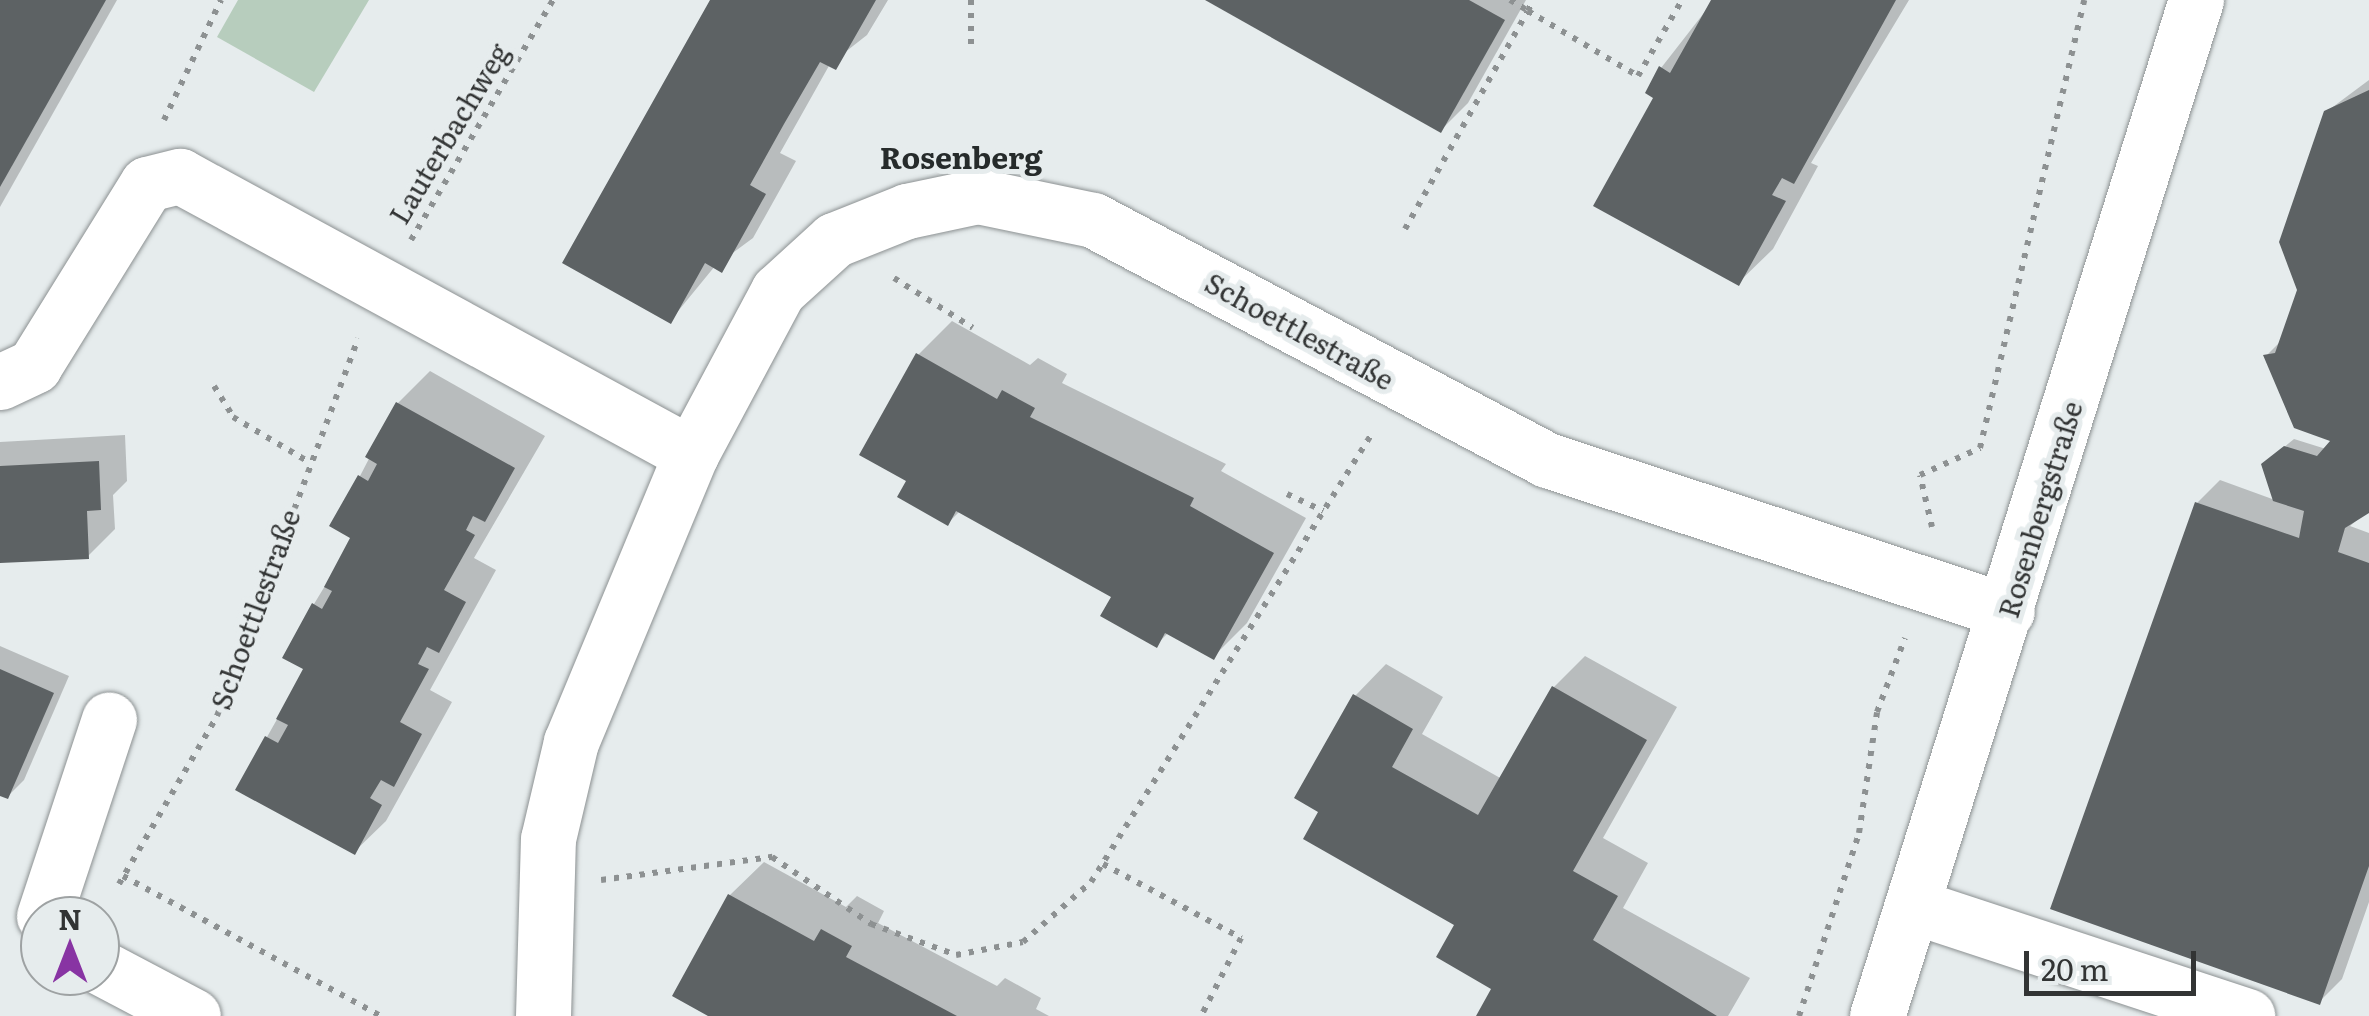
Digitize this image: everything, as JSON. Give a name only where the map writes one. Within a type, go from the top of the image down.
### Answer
[{"type":"street","name":"Rosenbergstraße","points":[[1877,1016],[2196,0]]},
{"type":"street","points":[[0,382],[34,366],[140,194],[163,176],[214,192],[380,288],[692,454]]},
{"type":"street","name":"Schoettlestraße","points":[[543,1016],[546,888],[571,742],[692,454],[778,291],[834,240],[978,196],[1037,205],[1093,220],[1402,385],[1612,486],[2007,611]]},
{"type":"street","points":[[51,896],[109,720]]},
{"type":"street","points":[[1913,906],[2247,1016]]},
{"type":"street","points":[[120,978],[193,1016]]},
{"type":"path","points":[[163,176],[166,102],[221,0]]},
{"type":"path","name":"Lauterbachweg","points":[[380,288],[553,0]]},
{"type":"path","points":[[970,0],[971,49]]},
{"type":"path","points":[[1510,0],[1638,76],[1682,0]]},
{"type":"path","points":[[1405,229],[1532,0]]},
{"type":"path","points":[[1798,1016],[1859,833],[1876,712],[1937,548],[1920,475],[1980,448],[2084,0]]},
{"type":"path","points":[[834,240],[973,328]]},
{"type":"path","name":"Schoettlestraße","points":[[112,896],[217,716],[306,461],[380,288]]},
{"type":"path","points":[[546,888],[772,857],[871,924],[956,954],[1023,942],[1103,864],[1402,385]]},
{"type":"path","points":[[214,386],[233,417],[306,461]]},
{"type":"path","points":[[1287,494],[1323,512]]},
{"type":"path","points":[[1103,864],[1241,938],[1201,1016]]},
{"type":"path","points":[[123,876],[382,1016]]},
{"type":"green space","points":[[238,0],[369,0],[314,92],[217,37]]},
{"type":"building","points":[[0,0],[106,0],[0,187]]},
{"type":"building","points":[[710,0],[876,0],[836,70],[820,62],[784,124],[750,185],[766,194],[722,273],[705,263],[671,324],[562,263]]},
{"type":"building","points":[[1205,0],[1469,0],[1505,20],[1441,133]]},
{"type":"building","points":[[1711,0],[1896,0],[1794,184],[1782,178],[1772,195],[1786,201],[1739,286],[1593,206],[1653,98],[1645,93],[1659,66],[1670,73]]},
{"type":"building","points":[[2369,90],[2369,513],[2345,528],[2338,552],[2369,563],[2369,866],[2320,1005],[2050,909],[2195,502],[2299,538],[2304,511],[2273,501],[2261,464],[2284,446],[2317,456],[2330,441],[2294,428],[2263,355],[2275,353],[2297,290],[2279,242],[2324,111]]},
{"type":"building","points":[[916,353],[997,399],[1002,390],[1035,408],[1030,417],[1194,498],[1190,506],[1274,553],[1214,660],[1165,633],[1157,648],[1100,616],[1111,597],[956,511],[948,526],[897,497],[906,481],[859,455]]},
{"type":"building","points":[[396,402],[515,468],[485,522],[473,516],[466,530],[475,535],[444,590],[466,602],[439,653],[427,647],[418,664],[429,669],[400,722],[422,734],[394,787],[381,780],[370,798],[382,805],[355,855],[235,790],[265,736],[278,743],[288,725],[276,719],[303,669],[282,658],[312,603],[322,609],[332,591],[324,587],[350,538],[329,526],[358,475],[368,481],[377,464],[365,457]]},
{"type":"building","points":[[99,461],[101,510],[87,511],[89,559],[0,563],[0,466]]},
{"type":"building","points":[[0,669],[54,693],[8,799],[0,796]]},
{"type":"building","points":[[1552,686],[1647,740],[1573,871],[1618,896],[1593,940],[1717,1016],[1476,1016],[1491,989],[1436,957],[1454,925],[1303,839],[1318,812],[1294,798],[1353,694],[1413,729],[1392,767],[1478,815]]},
{"type":"building","points":[[728,894],[814,941],[821,929],[852,946],[846,957],[957,1016],[708,1016],[672,996]]},
{"type":"district","name":"Rosenberg","points":[[961,156]]}]
